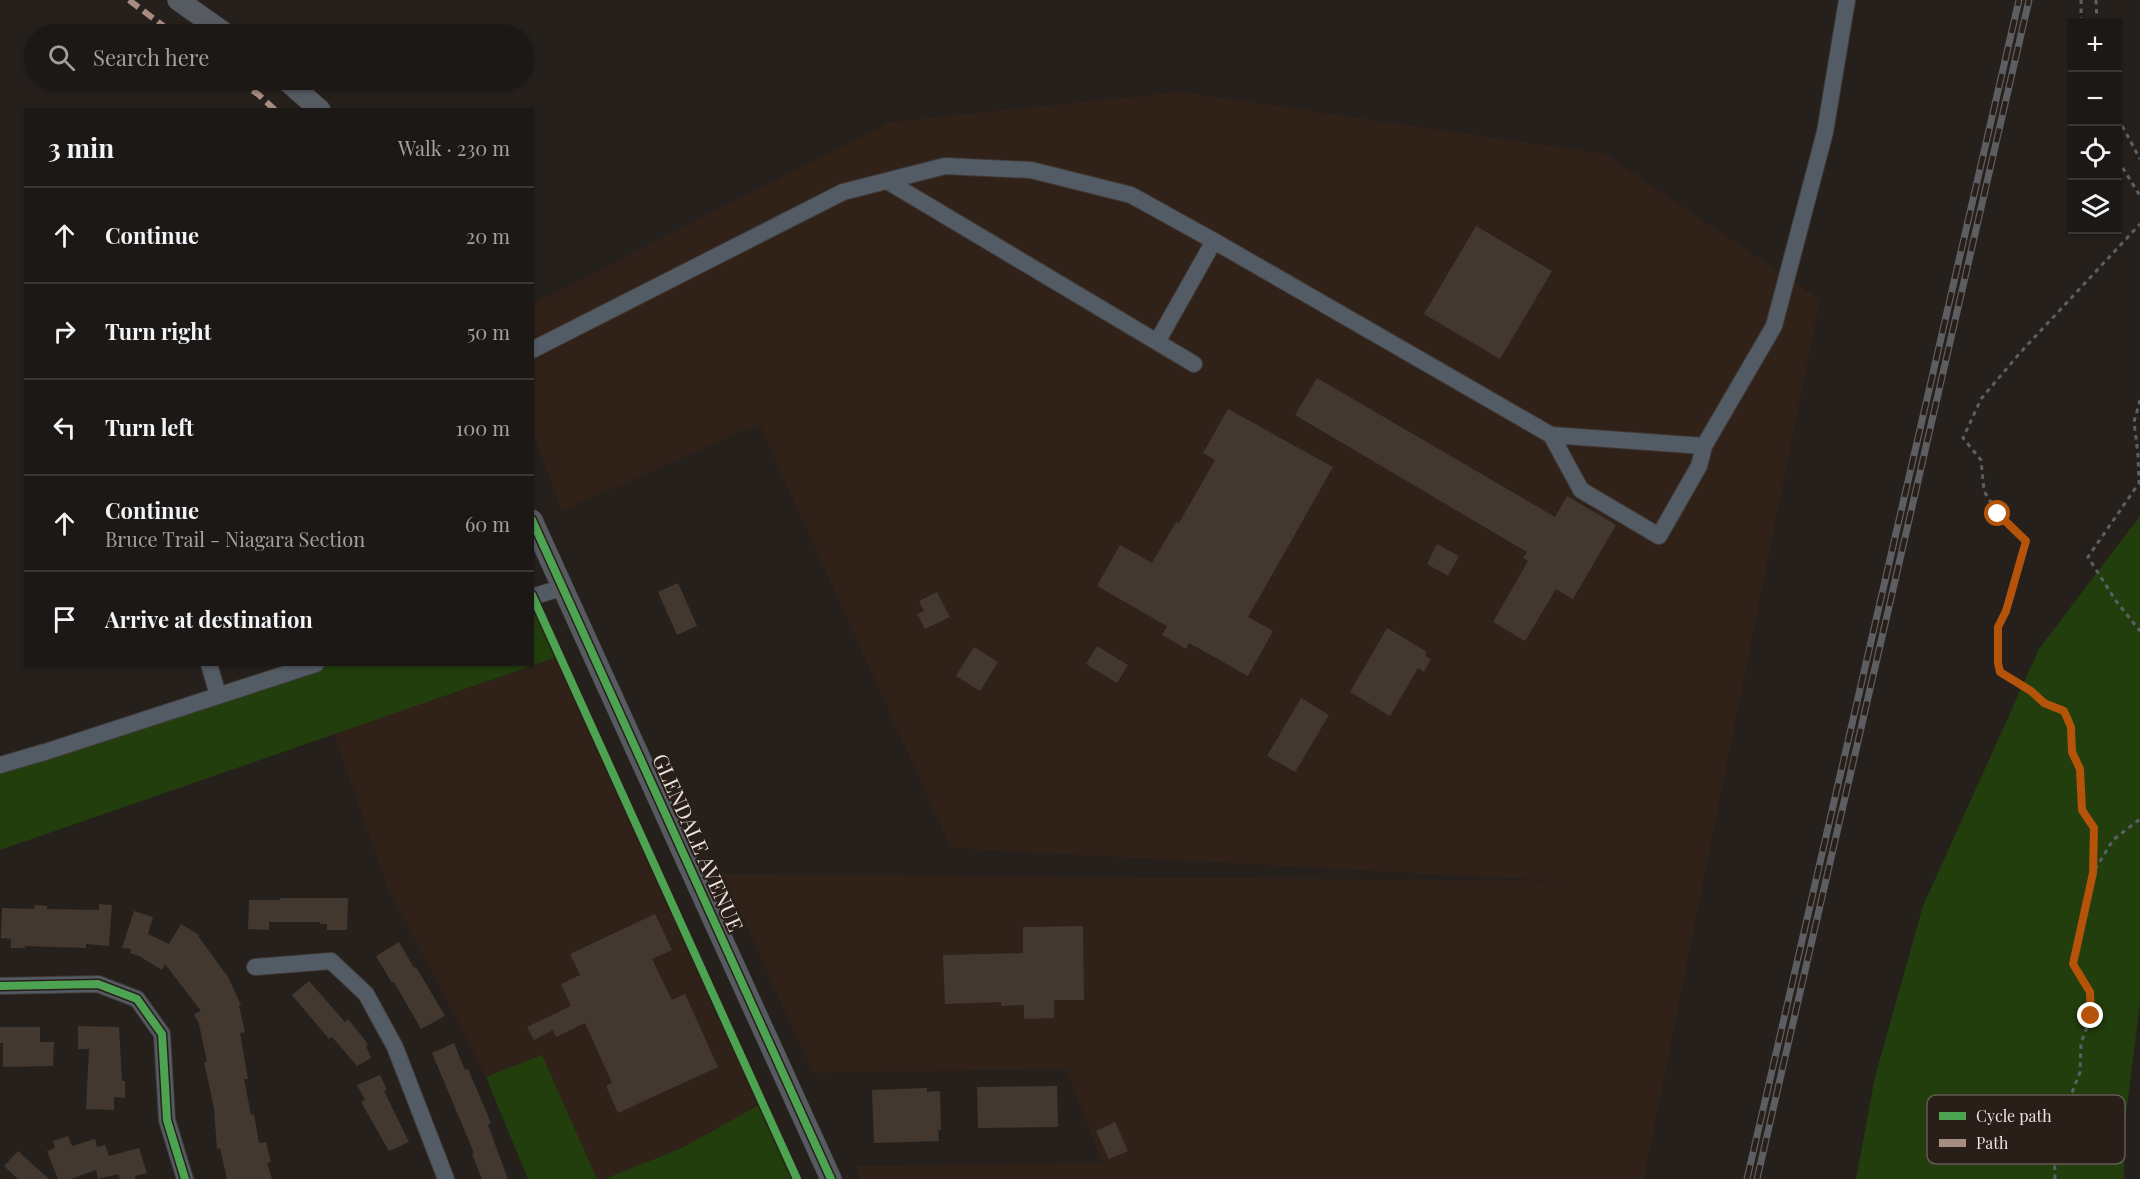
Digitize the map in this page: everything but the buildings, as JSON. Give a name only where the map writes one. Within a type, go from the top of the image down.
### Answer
[{"type":"main road","points":[[178,0],[212,24]]},
{"type":"main road","points":[[297,90],[318,108]]},
{"type":"main road","name":"GLENDALE AVENUE","points":[[534,524],[831,1179]]},
{"type":"street","points":[[1551,435],[1581,490],[1659,536],[1699,466],[1704,446],[1774,326],[1825,132],[1847,0]]},
{"type":"street","points":[[534,349],[843,192],[945,166],[1031,170],[1131,195],[1551,435],[1704,446]]},
{"type":"street","points":[[887,181],[1194,364]]},
{"type":"street","points":[[1157,342],[1214,241]]},
{"type":"street","points":[[534,596],[564,587]]},
{"type":"street","points":[[210,666],[218,695]]},
{"type":"street","points":[[0,765],[218,695],[269,672],[304,666]]},
{"type":"street","points":[[255,967],[331,961],[366,994],[395,1047],[446,1179]]},
{"type":"street","points":[[0,986],[98,984],[136,999],[162,1034],[167,1119],[185,1179]]},
{"type":"path","points":[[2081,0],[2081,18]]},
{"type":"path","points":[[2096,0],[2097,18]]},
{"type":"path","points":[[2122,125],[2140,159]]},
{"type":"path","points":[[2122,167],[2140,196]]},
{"type":"path","points":[[2071,1095],[2080,1072],[2081,1043],[2091,1016],[2090,992],[2073,964],[2093,873],[2094,828],[2082,810],[2080,769],[2072,752],[2071,727],[2064,711],[2044,703],[2031,691],[2000,672],[1998,627],[2006,611],[2026,541],[1998,514],[1988,499],[1984,491],[1981,460],[1963,438],[1982,399],[1989,390],[2019,354],[2140,224]]},
{"type":"path","points":[[2140,400],[2134,422],[2139,483],[2088,557],[2116,601],[2140,631]]},
{"type":"path","points":[[2093,873],[2113,840],[2140,819]]},
{"type":"path","points":[[2055,1164],[2055,1179]]},
{"type":"shaded area","points":[[1181,92],[1605,154],[1820,300],[1644,1179],[861,1179],[855,1166],[1102,1163],[1066,1069],[813,1073],[723,874],[1563,881],[951,848],[759,424],[562,511],[534,435],[534,303],[890,122]]},
{"type":"shaded area","points":[[563,655],[759,1105],[682,1148],[604,1179],[597,1179],[542,1055],[486,1077],[387,885],[334,734]]},
{"type":"green space","points":[[2140,516],[2140,1003],[2125,1122],[2125,1095],[1927,1095],[1927,1164],[2124,1164],[2124,1179],[1856,1179],[1875,1077],[1923,906],[2039,649]]},
{"type":"green space","points":[[534,601],[563,655],[534,665]]},
{"type":"green space","points":[[290,666],[531,666],[0,850],[0,769]]},
{"type":"green space","points":[[542,1055],[597,1179],[528,1179],[486,1077]]},
{"type":"green space","points":[[759,1105],[793,1179],[604,1179],[682,1148]]},
{"type":"railway","points":[[1747,1179],[2019,0]]},
{"type":"railway","points":[[1757,1179],[2029,0]]},
{"type":"marked path","points":[[129,0],[161,24]]},
{"type":"marked path","points":[[252,90],[273,108]]},
{"type":"cycle path","points":[[534,524],[831,1179]]},
{"type":"cycle path","points":[[534,599],[797,1179]]},
{"type":"cycle path","points":[[0,986],[98,984],[137,999],[162,1034],[167,1120],[185,1179]]},
{"type":"route","points":[[1998,514],[2026,541],[2006,611],[1998,627],[2000,672],[2031,691],[2044,703],[2064,711],[2071,727],[2072,752],[2080,769],[2082,810],[2094,828],[2093,873],[2073,964],[2090,992],[2091,1016]]}]
